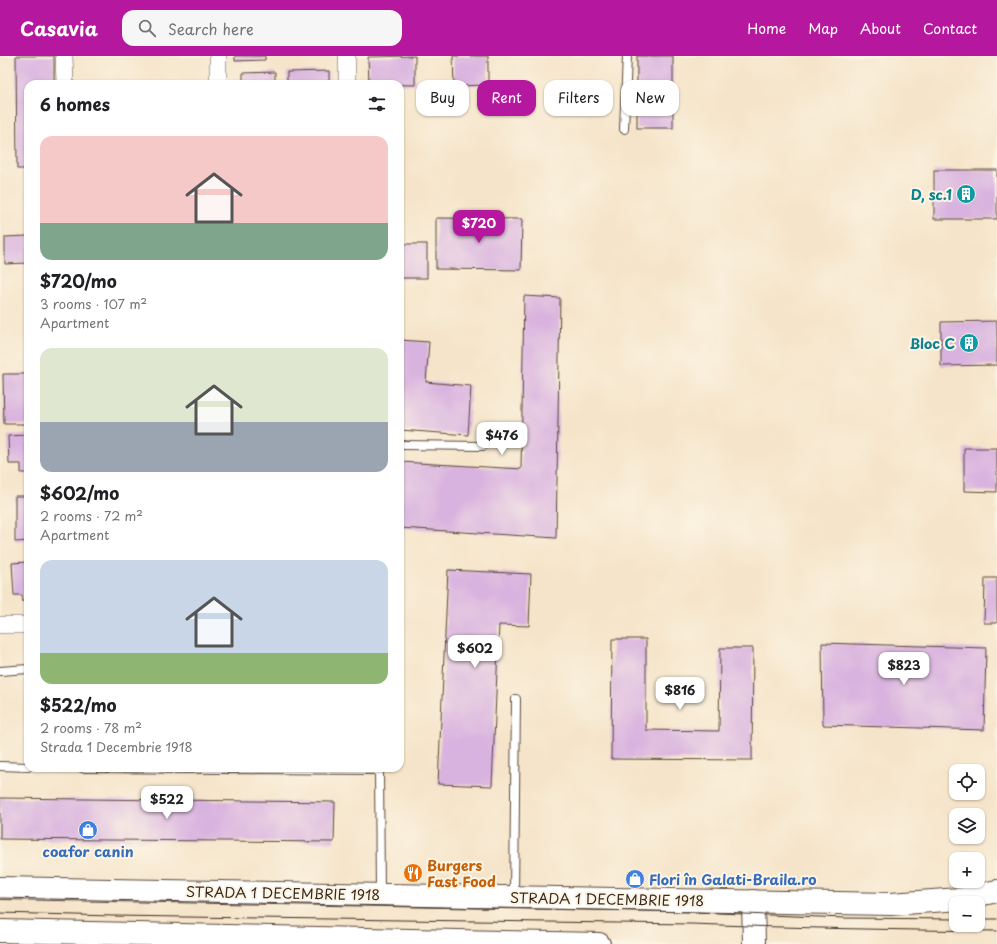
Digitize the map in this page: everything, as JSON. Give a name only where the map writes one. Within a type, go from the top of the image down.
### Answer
[{"type":"main road","name":"STRADA 1 DECEMBRIE 1918","points":[[0,888],[891,904],[960,899],[997,891]]},
{"type":"main road","points":[[753,901],[754,944]]},
{"type":"main road","points":[[0,931],[101,938],[599,944]]},
{"type":"street","points":[[64,56],[64,80]]},
{"type":"street","points":[[218,56],[218,80]]},
{"type":"street","points":[[347,80],[348,56]]},
{"type":"street","points":[[0,625],[24,625]]},
{"type":"lane","points":[[624,129],[627,56]]},
{"type":"lane","points":[[404,445],[483,446]]},
{"type":"lane","points":[[0,671],[24,669]]},
{"type":"lane","points":[[514,897],[516,698]]},
{"type":"lane","points":[[0,766],[24,767]]},
{"type":"lane","points":[[379,772],[380,895]]},
{"type":"building","points":[[16,56],[54,56],[54,80],[24,80],[24,169],[17,169]]},
{"type":"building","points":[[235,56],[265,56],[265,60],[235,61]]},
{"type":"building","points":[[415,56],[415,85],[404,85],[404,80],[369,80],[368,57]]},
{"type":"building","points":[[453,56],[488,56],[488,80],[477,80],[477,85],[469,86],[469,80],[454,80]]},
{"type":"building","points":[[637,56],[673,56],[673,80],[637,80]]},
{"type":"building","points":[[329,71],[329,80],[287,80],[287,72]]},
{"type":"building","points":[[275,72],[275,80],[243,80],[243,73]]},
{"type":"building","points":[[637,116],[673,116],[673,128],[637,128]]},
{"type":"building","name":"D, sc.1","points":[[934,170],[997,170],[997,219],[934,219]]},
{"type":"building","points":[[436,218],[522,219],[521,270],[436,269]]},
{"type":"building","points":[[24,236],[24,263],[5,264],[5,237]]},
{"type":"building","points":[[404,244],[427,244],[427,278],[404,278]]},
{"type":"building","points":[[524,296],[560,298],[556,538],[404,528],[404,462],[521,469]]},
{"type":"building","name":"Bloc C","points":[[997,321],[997,365],[941,366],[941,322]]},
{"type":"building","points":[[404,340],[429,342],[426,382],[471,386],[468,435],[404,430]]},
{"type":"building","points":[[3,374],[24,374],[24,424],[4,424]]},
{"type":"building","points":[[24,435],[24,473],[21,473],[21,464],[9,464],[8,436]]},
{"type":"building","points":[[964,448],[997,448],[997,492],[964,491]]},
{"type":"building","points":[[15,496],[24,496],[24,541],[15,542]]},
{"type":"building","points":[[24,562],[24,602],[22,595],[14,595],[12,563]]},
{"type":"building","points":[[448,570],[531,574],[529,626],[499,625],[492,786],[438,784]]},
{"type":"building","points":[[985,578],[997,578],[997,623],[984,623]]},
{"type":"building","points":[[612,639],[646,639],[646,730],[719,731],[720,648],[753,648],[752,760],[611,759]]},
{"type":"building","points":[[822,643],[986,648],[984,730],[823,725]]},
{"type":"building","points":[[0,798],[335,802],[334,842],[0,839]]},
{"type":"tram line","points":[[0,898],[693,912],[845,918],[949,919]]},
{"type":"tram line","points":[[0,913],[113,916],[691,924],[844,929],[997,931]]},
{"type":"tram line","points":[[985,919],[997,919]]},
{"type":"place","name":"D, sc.1","points":[[966,194]]},
{"type":"place","name":"Bloc C","points":[[969,343]]},
{"type":"place","name":"coafor canin","points":[[88,830]]},
{"type":"place","name":"Burgers Fast Food","points":[[413,873]]},
{"type":"place","name":"Flori în Galati-Braila.ro","points":[[635,879]]}]
